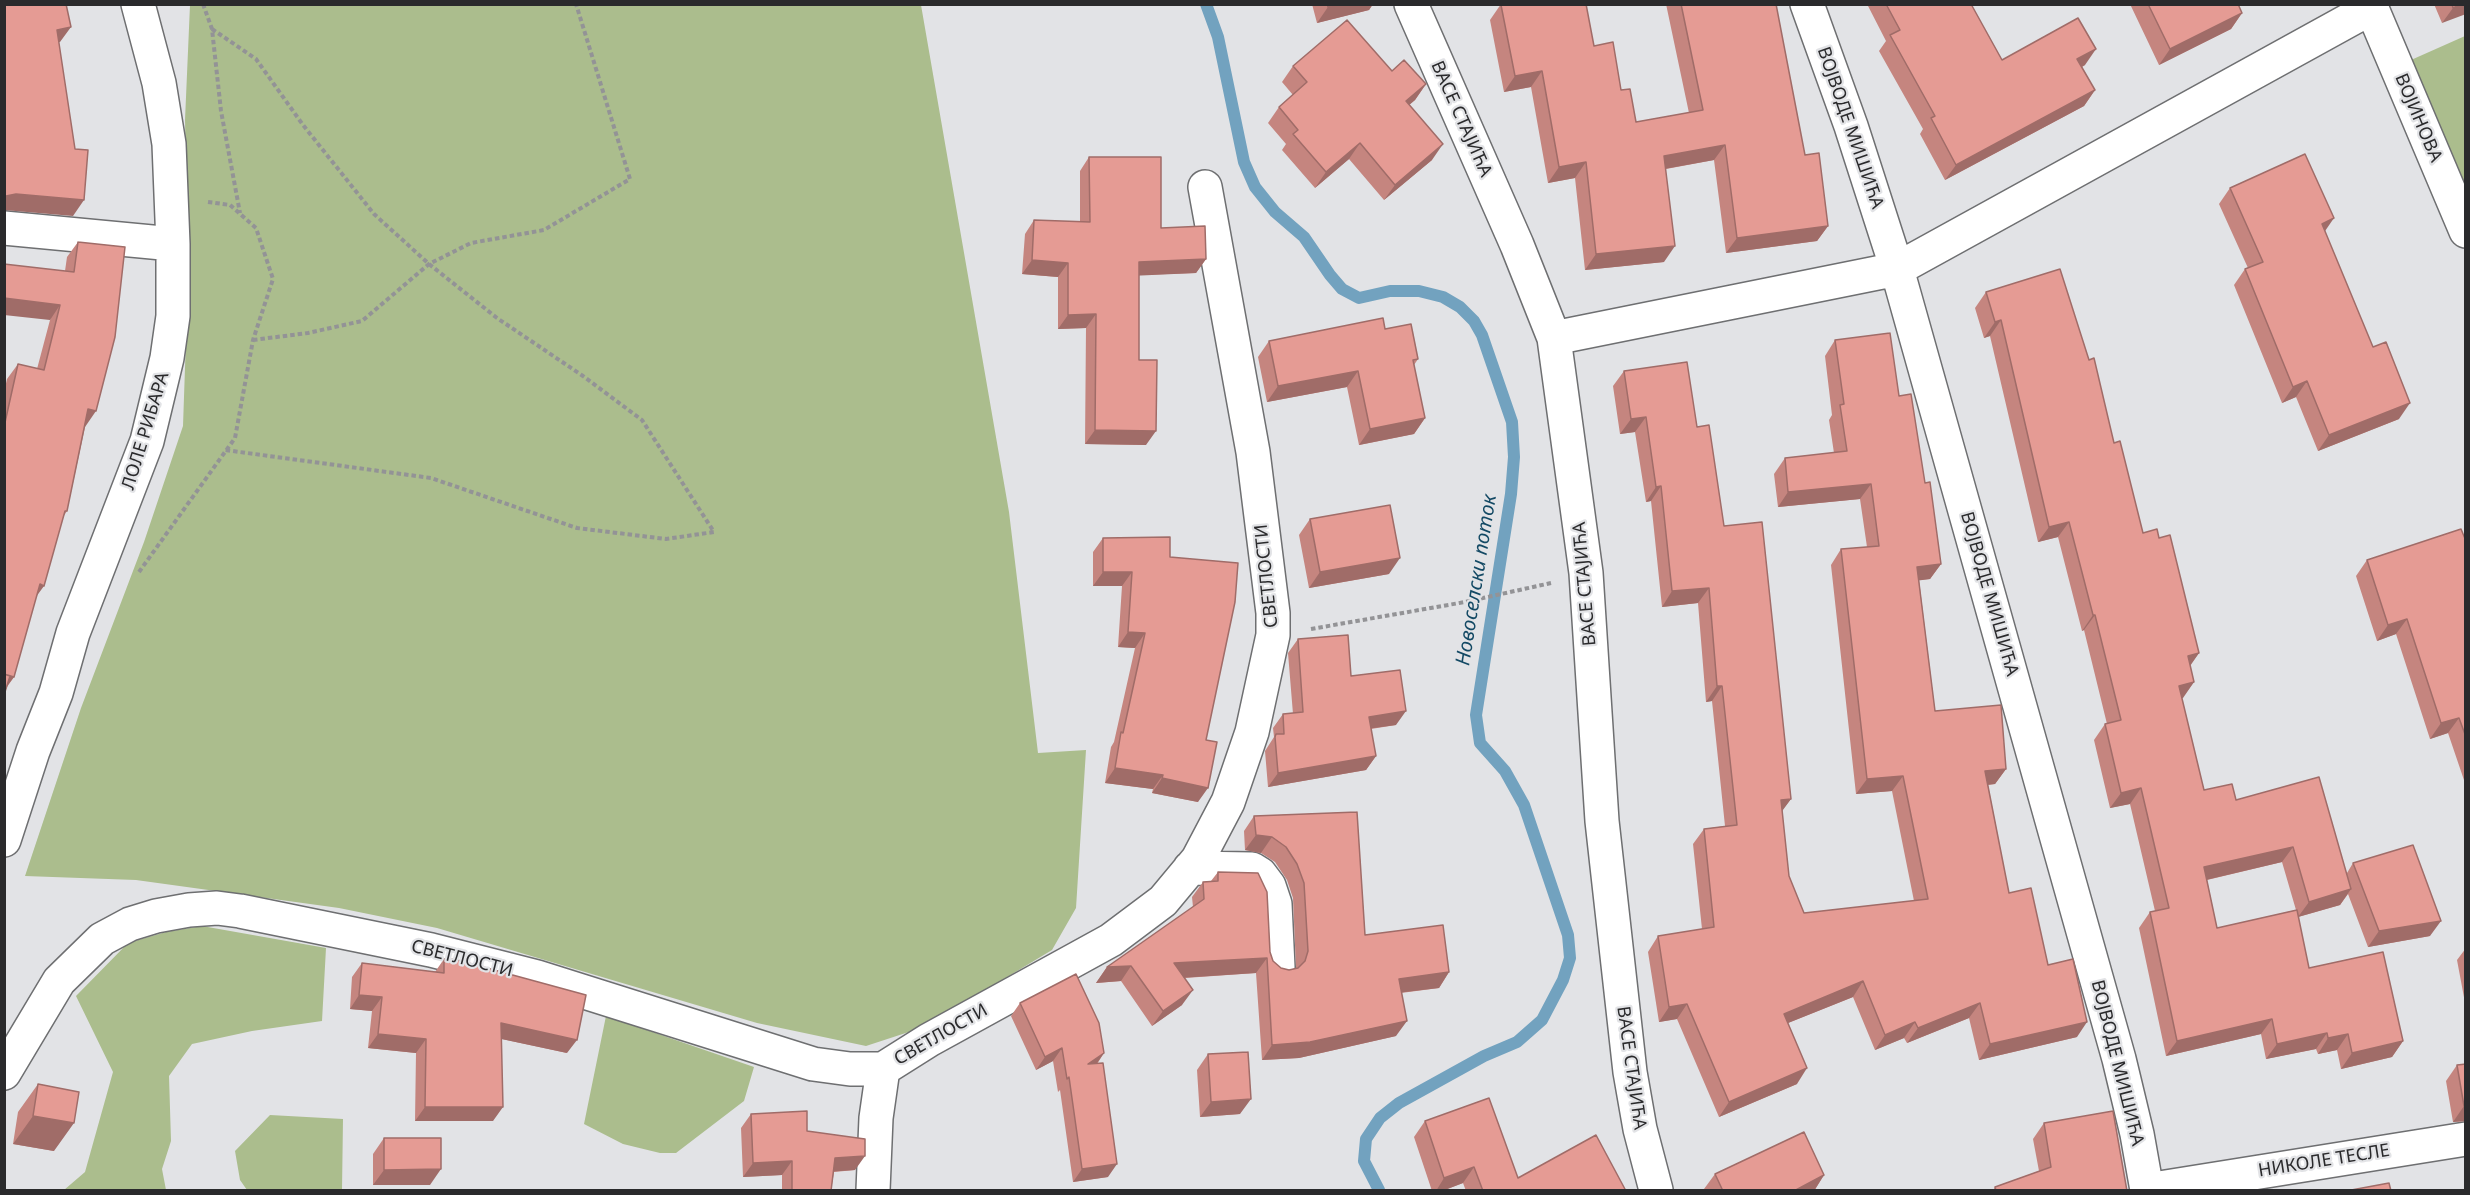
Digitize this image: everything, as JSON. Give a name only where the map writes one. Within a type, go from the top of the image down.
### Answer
[{"type":"street","name":"ЛОЛЕ РИБАРА","points":[[4,840],[33,751],[56,693],[73,633],[147,441],[167,358],[172,326],[173,244],[169,144],[160,93],[138,4]]},
{"type":"street","name":"ВАСЕ СТАЈИЋА","points":[[1411,4],[1517,245],[1554,338],[1586,573],[1602,821],[1629,1072],[1640,1129],[1656,1191]]},
{"type":"street","name":"ВОЈВОДЕ МИШИЋА","points":[[1807,4],[1851,126],[1897,269],[2119,1059],[2137,1134],[2146,1190]]},
{"type":"street","points":[[1554,338],[1897,269],[2371,6]]},
{"type":"street","name":"ВОЈИНОВА","points":[[2371,6],[2466,231]]},
{"type":"street","name":"СВЕТЛОСТИ","points":[[4,1073],[59,981],[102,939],[130,924],[156,916],[217,908],[419,948],[497,966],[813,1064],[850,1070],[883,1069],[939,1035],[1111,940],[1163,901],[1198,859],[1228,802],[1252,732],[1273,635],[1273,613],[1253,452],[1205,187]]},
{"type":"street","points":[[4,228],[173,244]]},
{"type":"street","points":[[1190,868],[1252,869],[1260,874],[1269,886],[1275,904],[1278,967]]},
{"type":"street","points":[[873,1191],[876,1118],[883,1069]]},
{"type":"street","name":"НИКОЛЕ ТЕСЛЕ","points":[[2146,1190],[2466,1138]]},
{"type":"path","points":[[203,4],[212,29],[221,111],[240,214]]},
{"type":"path","points":[[253,340],[308,333],[362,321],[429,264],[471,243],[544,230],[630,179],[576,4]]},
{"type":"path","points":[[212,29],[256,59],[303,124],[374,214],[429,264],[497,318],[583,376],[642,420],[714,532],[666,539],[577,528],[431,478],[225,450]]},
{"type":"path","points":[[138,572],[235,438],[253,340],[273,279],[256,228],[240,214],[230,206],[170,195]]},
{"type":"path","points":[[1273,635],[1521,591]]},
{"type":"green space","points":[[190,5],[921,5],[1009,512],[1038,753],[1086,750],[1076,908],[1052,950],[924,1027],[866,1046],[757,1023],[437,928],[339,908],[136,880],[25,876],[81,708],[144,542],[183,426],[188,280],[185,120]]},
{"type":"green space","points":[[2465,36],[2465,190],[2411,60]]},
{"type":"green space","points":[[202,926],[326,948],[322,1021],[252,1031],[192,1044],[169,1076],[171,1141],[162,1169],[166,1190],[64,1190],[85,1172],[113,1072],[76,996],[128,943],[166,932]]},
{"type":"green space","points":[[606,1016],[754,1067],[744,1101],[676,1153],[660,1153],[623,1144],[584,1124]]},
{"type":"green space","points":[[270,1115],[343,1119],[342,1190],[247,1190],[240,1180],[235,1151]]},
{"type":"building","points":[[4,4],[66,4],[71,27],[57,30],[75,149],[88,150],[84,200],[16,194],[4,198]]},
{"type":"building","points":[[1586,4],[1594,46],[1613,42],[1621,90],[1630,89],[1636,122],[1703,110],[1681,4],[1776,4],[1805,155],[1819,153],[1828,226],[1737,238],[1725,145],[1664,156],[1675,246],[1596,254],[1586,162],[1559,167],[1542,71],[1515,76],[1501,5]]},
{"type":"building","points":[[1886,4],[1971,4],[2002,60],[2078,18],[2096,49],[2077,59],[2095,90],[1956,165],[1931,118],[1935,116],[1890,35],[1900,30]]},
{"type":"building","points":[[2148,4],[2238,4],[2242,13],[2170,49]]},
{"type":"building","points":[[1347,20],[1392,71],[1404,60],[1426,84],[1406,101],[1443,144],[1395,185],[1360,143],[1326,172],[1293,134],[1298,130],[1279,107],[1307,82],[1293,66]]},
{"type":"building","points":[[2305,154],[2334,218],[2322,224],[2373,347],[2386,342],[2410,403],[2329,435],[2307,381],[2293,387],[2245,269],[2263,262],[2230,188]]},
{"type":"building","points":[[1089,157],[1161,157],[1161,228],[1205,226],[1206,259],[1139,262],[1139,360],[1157,360],[1156,431],[1095,430],[1096,314],[1068,315],[1068,263],[1032,260],[1034,220],[1090,222]]},
{"type":"building","points":[[78,242],[125,247],[115,337],[96,411],[88,409],[67,511],[65,511],[44,586],[40,584],[14,677],[4,674],[4,427],[18,364],[44,370],[60,305],[4,298],[4,264],[74,272]]},
{"type":"building","points":[[2060,269],[2089,360],[2094,358],[2114,443],[2120,441],[2143,533],[2157,529],[2159,538],[2170,535],[2199,653],[2188,656],[2194,682],[2179,686],[2204,790],[2232,784],[2236,800],[2319,777],[2351,889],[2309,902],[2293,847],[2204,867],[2217,928],[2297,910],[2309,968],[2383,952],[2403,1041],[2352,1053],[2348,1034],[2328,1038],[2327,1033],[2277,1044],[2272,1019],[2177,1041],[2150,912],[2169,908],[2141,788],[2121,793],[2105,724],[2121,720],[2095,615],[2093,615],[2069,522],[2049,527],[2001,320],[1995,322],[1986,292]]},
{"type":"building","points":[[1383,318],[1385,329],[1411,324],[1418,359],[1413,360],[1425,418],[1370,429],[1358,371],[1278,386],[1269,341]]},
{"type":"building","points":[[1890,333],[1899,396],[1911,394],[1925,483],[1930,482],[1941,564],[1917,567],[1935,711],[2001,705],[2006,769],[1985,771],[2009,893],[2031,888],[2048,965],[2073,959],[2087,1022],[1990,1044],[1980,1003],[1918,1028],[1915,1022],[1885,1035],[1863,981],[1784,1014],[1807,1068],[1729,1102],[1687,1004],[1669,1007],[1658,936],[1714,927],[1704,829],[1737,825],[1722,686],[1717,686],[1709,588],[1672,591],[1661,486],[1656,487],[1646,417],[1631,419],[1624,371],[1687,362],[1697,427],[1709,425],[1724,526],[1762,522],[1791,799],[1781,800],[1789,876],[1804,913],[1928,899],[1903,776],[1867,779],[1841,549],[1879,546],[1871,484],[1788,492],[1785,458],[1847,451],[1840,405],[1844,404],[1835,340]]},
{"type":"building","points":[[1390,505],[1400,558],[1320,572],[1310,519]]},
{"type":"building","points":[[2461,529],[2466,541],[2466,737],[2459,718],[2441,723],[2407,619],[2388,625],[2367,560]]},
{"type":"building","points":[[1170,537],[1170,557],[1238,563],[1235,602],[1206,740],[1217,742],[1208,788],[1162,778],[1163,775],[1115,768],[1121,732],[1123,733],[1145,633],[1128,632],[1132,572],[1103,572],[1103,538]]},
{"type":"building","points":[[1348,635],[1351,676],[1400,670],[1406,711],[1369,717],[1376,756],[1278,773],[1275,737],[1276,734],[1284,734],[1283,714],[1303,712],[1298,639]]},
{"type":"building","points":[[4,674],[10,676],[4,695]]},
{"type":"building","points":[[1357,812],[1365,935],[1443,925],[1449,972],[1399,979],[1407,1021],[1310,1042],[1272,1045],[1267,958],[1174,963],[1193,990],[1163,1011],[1131,966],[1107,967],[1204,899],[1203,882],[1218,881],[1218,872],[1258,873],[1267,892],[1270,952],[1273,961],[1281,968],[1289,970],[1298,968],[1305,961],[1308,951],[1304,883],[1297,864],[1286,847],[1272,837],[1256,835],[1254,816]]},
{"type":"building","points":[[2413,845],[2441,921],[2379,931],[2353,863]]},
{"type":"building","points":[[444,959],[454,959],[586,995],[577,1040],[501,1023],[503,1107],[425,1107],[426,1039],[378,1034],[382,997],[359,995],[362,963],[444,973]]},
{"type":"building","points":[[1076,974],[1099,1023],[1104,1053],[1088,1064],[1103,1063],[1117,1164],[1082,1169],[1069,1077],[1067,1079],[1062,1048],[1045,1057],[1020,1003]]},
{"type":"building","points":[[1248,1052],[1251,1099],[1211,1102],[1208,1054]]},
{"type":"building","points":[[2466,1064],[2466,1106],[2464,1106],[2457,1065]]},
{"type":"building","points":[[38,1084],[79,1092],[74,1123],[33,1116]]},
{"type":"building","points":[[1489,1098],[1518,1178],[1596,1135],[1626,1191],[1483,1191],[1474,1167],[1444,1178],[1425,1121]]},
{"type":"building","points":[[807,1111],[807,1131],[865,1139],[865,1156],[835,1158],[831,1191],[792,1191],[792,1161],[753,1163],[751,1114]]},
{"type":"building","points":[[2113,1111],[2127,1191],[1996,1191],[1995,1187],[2051,1167],[2044,1123]]},
{"type":"building","points":[[1804,1132],[1824,1175],[1794,1191],[1723,1191],[1715,1174]]},
{"type":"building","points":[[384,1138],[441,1138],[441,1169],[384,1170]]},
{"type":"building","points":[[2389,1183],[2391,1191],[2346,1191]]},
{"type":"waterway","name":"Новоселски поток","points":[[1206,4],[1218,37],[1244,162],[1255,187],[1275,212],[1304,237],[1342,289],[1359,298],[1390,291],[1419,291],[1443,297],[1460,307],[1474,321],[1482,335],[1512,422],[1514,457],[1511,494],[1476,715],[1480,743],[1505,771],[1524,805],[1568,935],[1570,958],[1563,980],[1542,1020],[1517,1042],[1484,1056],[1399,1103],[1380,1118],[1366,1139],[1364,1161],[1379,1190]]}]
